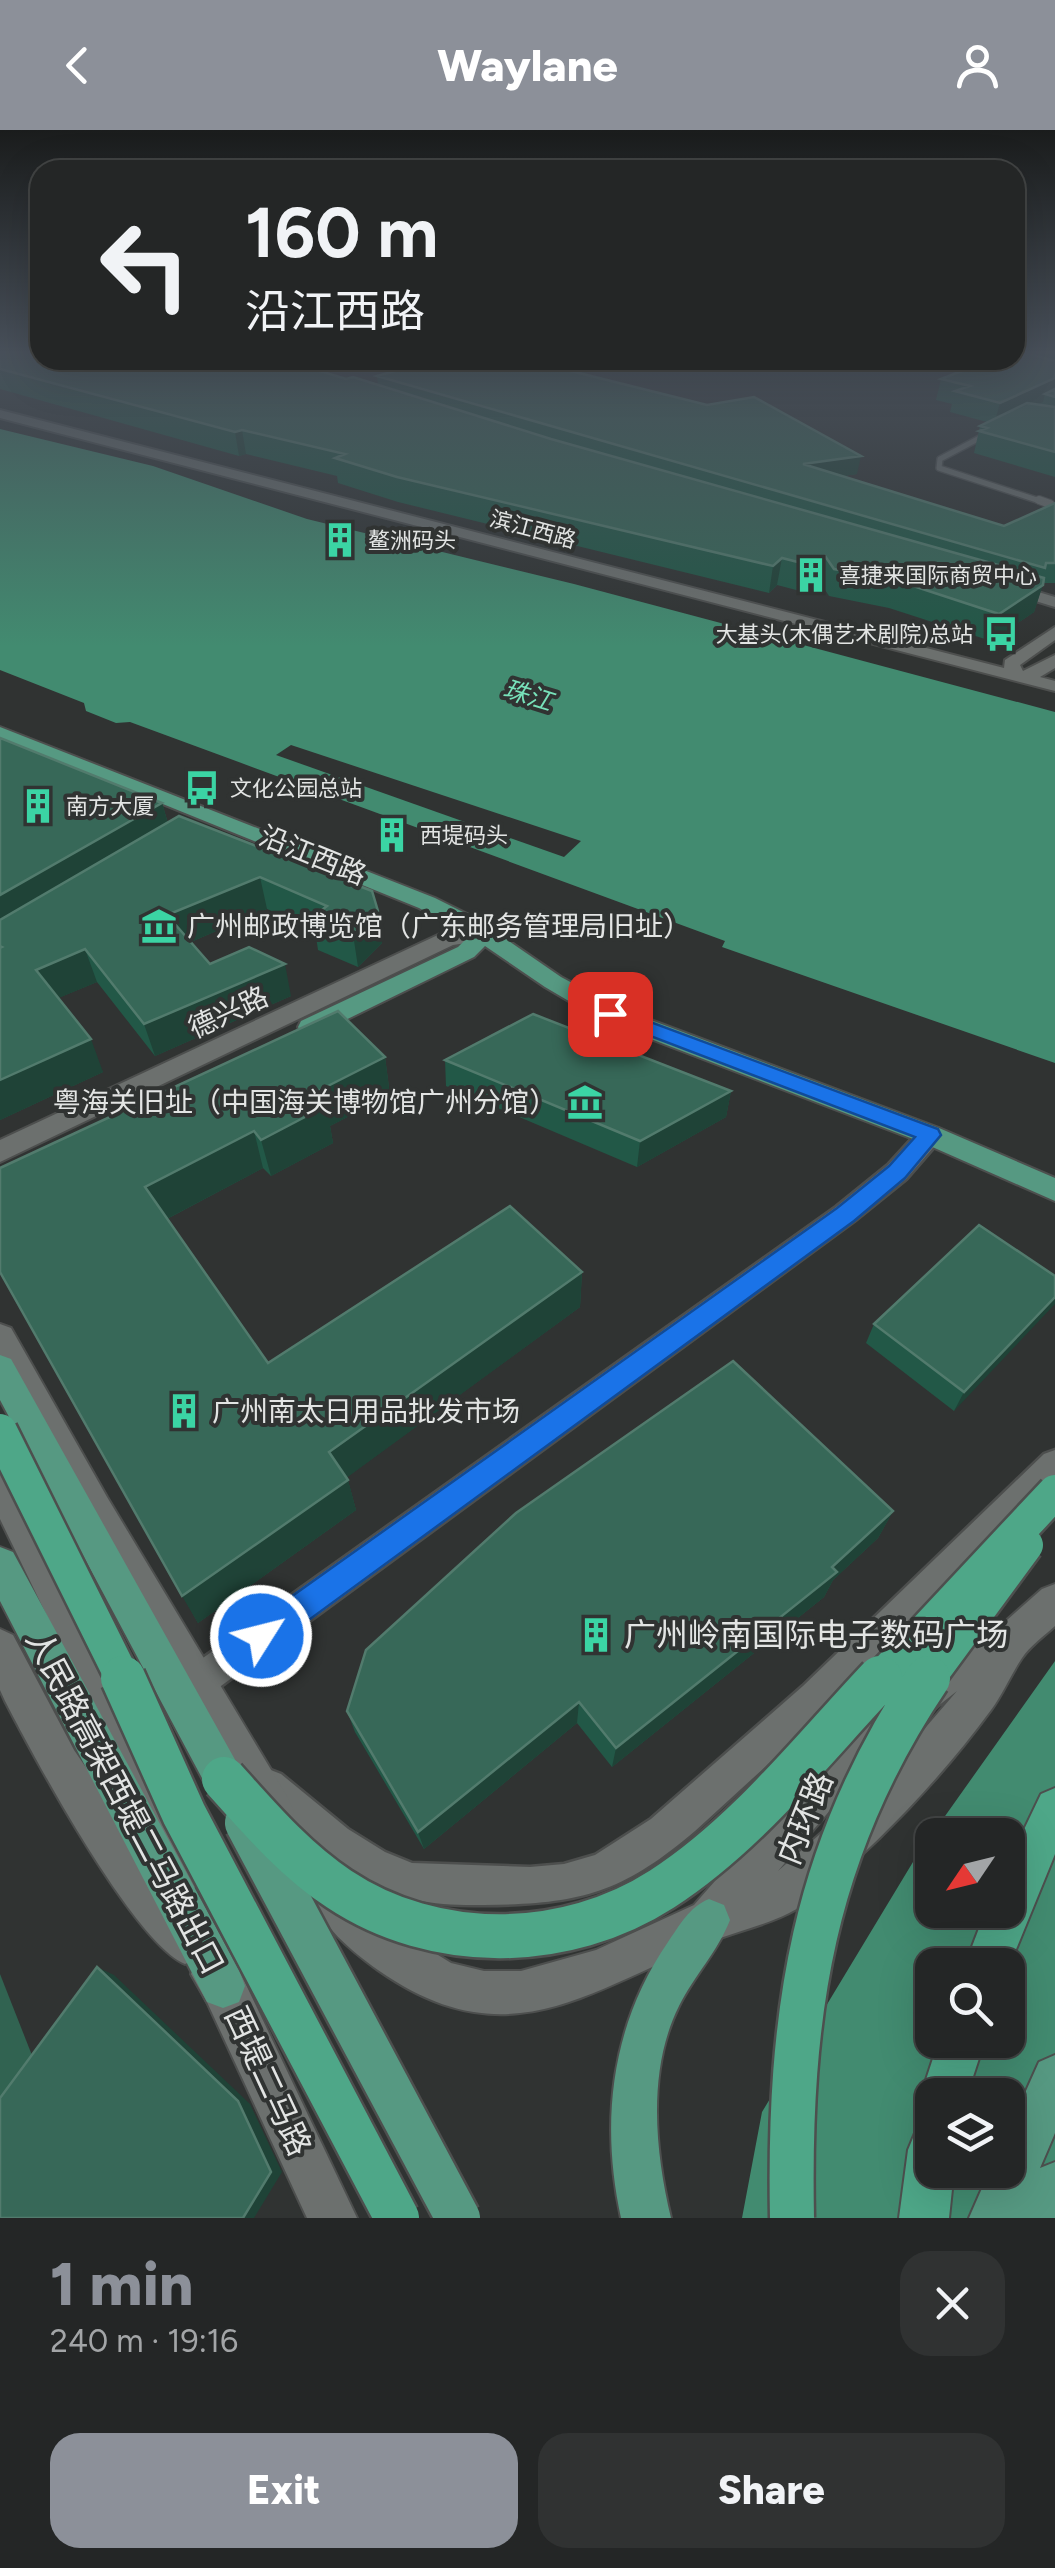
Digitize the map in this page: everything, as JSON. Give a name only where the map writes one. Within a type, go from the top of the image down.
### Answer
[{"type":"highway","points":[[0,1431],[100,1626],[184,1814],[397,2218]]},
{"type":"highway","points":[[236,1775],[288,1846],[340,1890],[379,1912],[428,1929],[476,1937],[532,1935],[592,1923],[660,1890],[735,1827],[1055,1492]]},
{"type":"highway","name":"内环路","points":[[792,2218],[792,2100],[806,1974],[825,1888],[847,1824],[910,1705],[1055,1507]]},
{"type":"highway","points":[[1025,1872],[1055,1808]]},
{"type":"main road","name":"滨江西路","points":[[158,450],[1014,670],[1055,686]]},
{"type":"main road","points":[[987,582],[1055,602]]},
{"type":"main road","points":[[1014,670],[1055,632]]},
{"type":"main road","points":[[1014,670],[1050,669]]},
{"type":"main road","name":"沿江西路","points":[[0,732],[428,902],[610,1014],[930,1135],[1055,1190]]},
{"type":"main road","points":[[187,837],[219,816]]},
{"type":"main road","points":[[0,1171],[416,977],[466,952],[484,934]]},
{"type":"main road","name":"德兴路","points":[[0,1152],[448,939],[484,934]]},
{"type":"main road","points":[[0,1337],[198,1682],[236,1775],[362,1933],[416,1970],[449,1985],[484,1993],[521,1993],[564,1984],[650,1950],[709,1920],[743,1912],[796,1884],[858,1830],[951,1732],[979,1695],[1011,1641]]},
{"type":"main road","points":[[0,1369],[236,1775],[458,2218]]},
{"type":"main road","points":[[0,1483],[83,1645],[136,1761],[223,1986]]},
{"type":"main road","name":"人民路高架西堤二马路出口","points":[[0,1564],[223,1986]]},
{"type":"main road","points":[[646,2218],[633,2122],[642,2047],[660,1997],[709,1920],[866,1738],[951,1672],[1011,1641],[1055,1602]]},
{"type":"main road","name":"西堤二马路","points":[[0,1648],[34,1721],[110,1845],[143,1892],[223,1986],[332,2218]]},
{"type":"main road","points":[[994,2218],[1055,2078]]},
{"type":"main road","points":[[1042,2218],[1055,2186]]},
{"type":"street","points":[[198,1682],[845,1214],[897,1172],[930,1135]]},
{"type":"street","points":[[236,1775],[367,1862],[414,1882],[515,1887],[584,1878],[622,1862],[656,1838],[776,1734],[981,1541],[1055,1464]]},
{"type":"lane","points":[[957,450],[940,459],[938,468],[1050,504]]},
{"type":"shaded area","points":[[0,1974],[96,2218],[0,2218]]},
{"type":"water","name":"珠江","points":[[0,450],[89,450],[153,466],[307,519],[574,584],[1055,712],[1055,1063],[722,947],[725,941],[130,722],[116,723],[86,711],[84,703],[0,670]]},
{"type":"water","points":[[1055,1661],[1055,2218],[742,2218],[762,2112],[915,1859],[915,1928],[1025,1928],[1025,1818],[944,1818]]},
{"type":"pier","points":[[291,745],[581,841],[564,857],[276,755]]},
{"type":"building","points":[[330,450],[592,450],[1044,578],[1043,585],[999,614],[895,580],[834,569],[825,556],[809,565],[782,558],[773,566],[397,477],[335,458],[345,454]]},
{"type":"building","points":[[636,450],[851,450],[861,456],[803,464],[1004,526],[1055,503],[1055,563],[1046,563],[1045,568]]},
{"type":"building","points":[[0,738],[162,803],[0,895]]},
{"type":"building","points":[[179,816],[372,891],[378,911],[353,934],[313,917],[327,906],[260,877],[167,915],[210,964],[249,947],[285,964],[144,1024],[85,949],[36,970],[91,1039],[0,1080],[0,920]]},
{"type":"building","points":[[338,1011],[385,1057],[314,1093],[326,1106],[261,1140],[254,1131],[145,1187],[268,1363],[510,1206],[582,1272],[329,1452],[348,1480],[182,1596],[0,1272],[0,1168]]},
{"type":"building","points":[[533,1014],[731,1091],[640,1141],[445,1060]]},
{"type":"building","points":[[979,1225],[1055,1276],[1055,1297],[964,1392],[874,1324]]},
{"type":"building","name":"广州岭南国际电子数码广场","points":[[733,1361],[893,1511],[832,1567],[837,1572],[616,1748],[579,1702],[418,1832],[347,1711],[366,1650],[516,1513]]},
{"type":"building","points":[[97,1967],[238,2101],[271,2172],[243,2218],[0,2218],[0,2098]]},
{"type":"place","name":"鳌洲码头","points":[[340,540]]},
{"type":"place","name":"喜捷来国际商贸中心","points":[[811,575]]},
{"type":"place","name":"大基头(木偶艺术剧院)总站","points":[[1001,634]]},
{"type":"place","name":"文化公园总站","points":[[202,788]]},
{"type":"place","name":"南方大厦","points":[[38,806]]},
{"type":"place","name":"西堤码头","points":[[392,835]]},
{"type":"place","name":"广州邮政博览馆（广东邮务管理局旧址）","points":[[159,926]]},
{"type":"place","name":"粤海关旧址（中国海关博物馆广州分馆）","points":[[585,1102]]},
{"type":"place","name":"广州南太日用品批发市场","points":[[184,1411]]},
{"type":"place","name":"广州岭南国际电子数码广场","points":[[596,1635]]},
{"type":"route","points":[[261,1636],[845,1214],[897,1172],[930,1135],[610,1014]]}]
